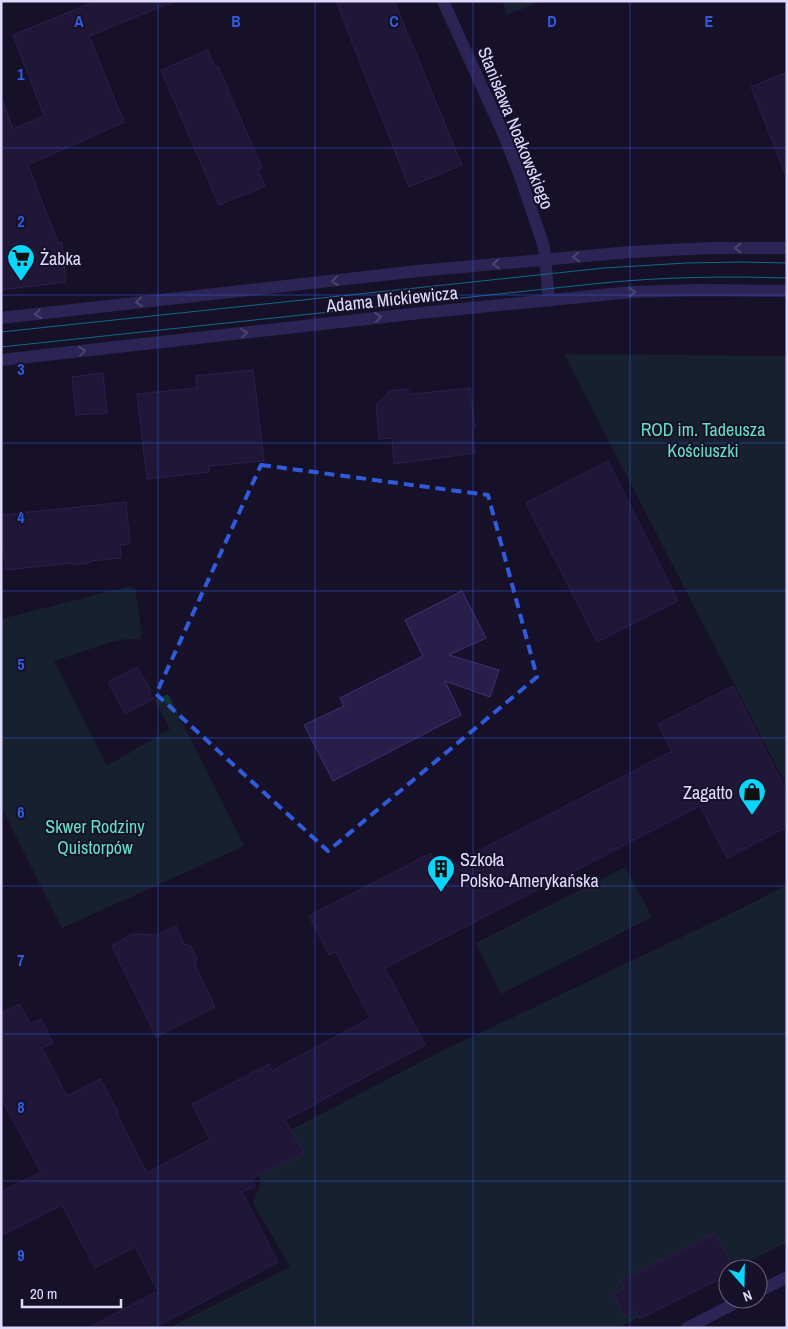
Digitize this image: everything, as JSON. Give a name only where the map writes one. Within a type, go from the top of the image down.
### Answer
[{"type":"street","name":"Stanisława Noakowskiego","points":[[443,1],[520,176],[544,247],[548,301]]},
{"type":"street","name":"Adama Mickiewicza","points":[[1,318],[409,272],[630,252],[710,248],[787,248]]},
{"type":"street","name":"Adama Mickiewicza","points":[[1,360],[420,313],[632,292],[667,290],[787,291]]},
{"type":"street","points":[[768,1287],[787,1277]]},
{"type":"street","points":[[687,1328],[724,1309]]},
{"type":"highlighted area","points":[[261,465],[488,495],[537,677],[328,851],[156,694]]},
{"type":"green space","points":[[502,1],[542,1],[507,15]]},
{"type":"green space","name":"ROD im. Tadeusza Kościuszki","points":[[564,354],[787,356],[787,787]]},
{"type":"green space","name":"Skwer Rodziny Quistorpów","points":[[131,586],[131,588],[135,588],[141,639],[111,642],[54,661],[107,766],[170,729],[154,700],[168,694],[244,846],[62,928],[1,806],[1,619]]},
{"type":"green space","points":[[625,867],[652,917],[501,994],[476,943]]},
{"type":"green space","points":[[787,885],[787,1242],[754,1259],[718,1259],[718,1277],[618,1328],[169,1328],[290,1267],[253,1203],[261,1182],[247,1153],[438,1053]]},
{"type":"building","points":[[96,1],[172,2],[89,36],[124,122],[28,165],[58,243],[62,242],[66,282],[1,290],[1,103],[3,102],[13,129],[44,116],[13,35]]},
{"type":"building","points":[[336,1],[394,1],[462,165],[409,187]]},
{"type":"building","points":[[208,50],[215,68],[218,66],[262,168],[258,169],[265,186],[219,205],[161,70]]},
{"type":"building","points":[[787,72],[787,173],[785,173],[751,87]]},
{"type":"building","points":[[253,370],[264,461],[209,466],[209,472],[147,479],[137,394],[197,388],[196,376]]},
{"type":"building","points":[[103,373],[107,413],[76,415],[72,377]]},
{"type":"building","points":[[470,388],[475,428],[472,429],[475,453],[394,464],[392,438],[379,439],[376,405],[390,391],[406,389],[412,394]]},
{"type":"building","points":[[608,461],[678,601],[597,642],[526,503]]},
{"type":"building","points":[[126,502],[130,544],[120,545],[121,558],[90,561],[89,563],[73,565],[72,563],[6,570],[4,550],[1,550],[1,515]]},
{"type":"building","points":[[462,591],[486,638],[449,655],[499,670],[490,697],[445,681],[461,715],[333,781],[304,725],[344,706],[340,698],[423,656],[405,620]]},
{"type":"building","points":[[137,667],[151,690],[149,691],[153,699],[125,714],[108,682]]},
{"type":"building","points":[[733,686],[787,792],[787,827],[727,858],[700,806],[385,968],[425,1045],[285,1120],[304,1153],[251,1179],[255,1186],[242,1192],[278,1262],[154,1328],[88,1328],[158,1291],[135,1247],[95,1268],[62,1205],[1,1236],[1,1192],[41,1172],[1,1098],[1,1013],[20,1004],[30,1024],[41,1019],[53,1043],[42,1048],[67,1096],[100,1079],[119,1113],[117,1114],[147,1173],[210,1139],[192,1104],[269,1064],[272,1071],[370,1018],[336,952],[329,955],[309,916],[431,853],[440,871],[672,751],[658,724]]},
{"type":"building","points":[[176,926],[184,944],[191,946],[197,958],[195,965],[215,1007],[156,1037],[112,946],[132,934],[157,935]]},
{"type":"building","points":[[715,1233],[729,1259],[718,1259],[718,1280],[640,1319],[636,1311],[624,1316],[613,1294],[624,1288],[620,1281]]},
{"type":"tram line","points":[[1,332],[604,268],[686,263],[787,263]]},
{"type":"tram line","points":[[1,347],[602,283],[648,279],[787,278]]},
{"type":"place","name":"Żabka","points":[[21,282]]},
{"type":"place","name":"Zagatto","points":[[752,816]]},
{"type":"place","name":"Szkoła Polsko-Amerykańska","points":[[441,893]]}]
